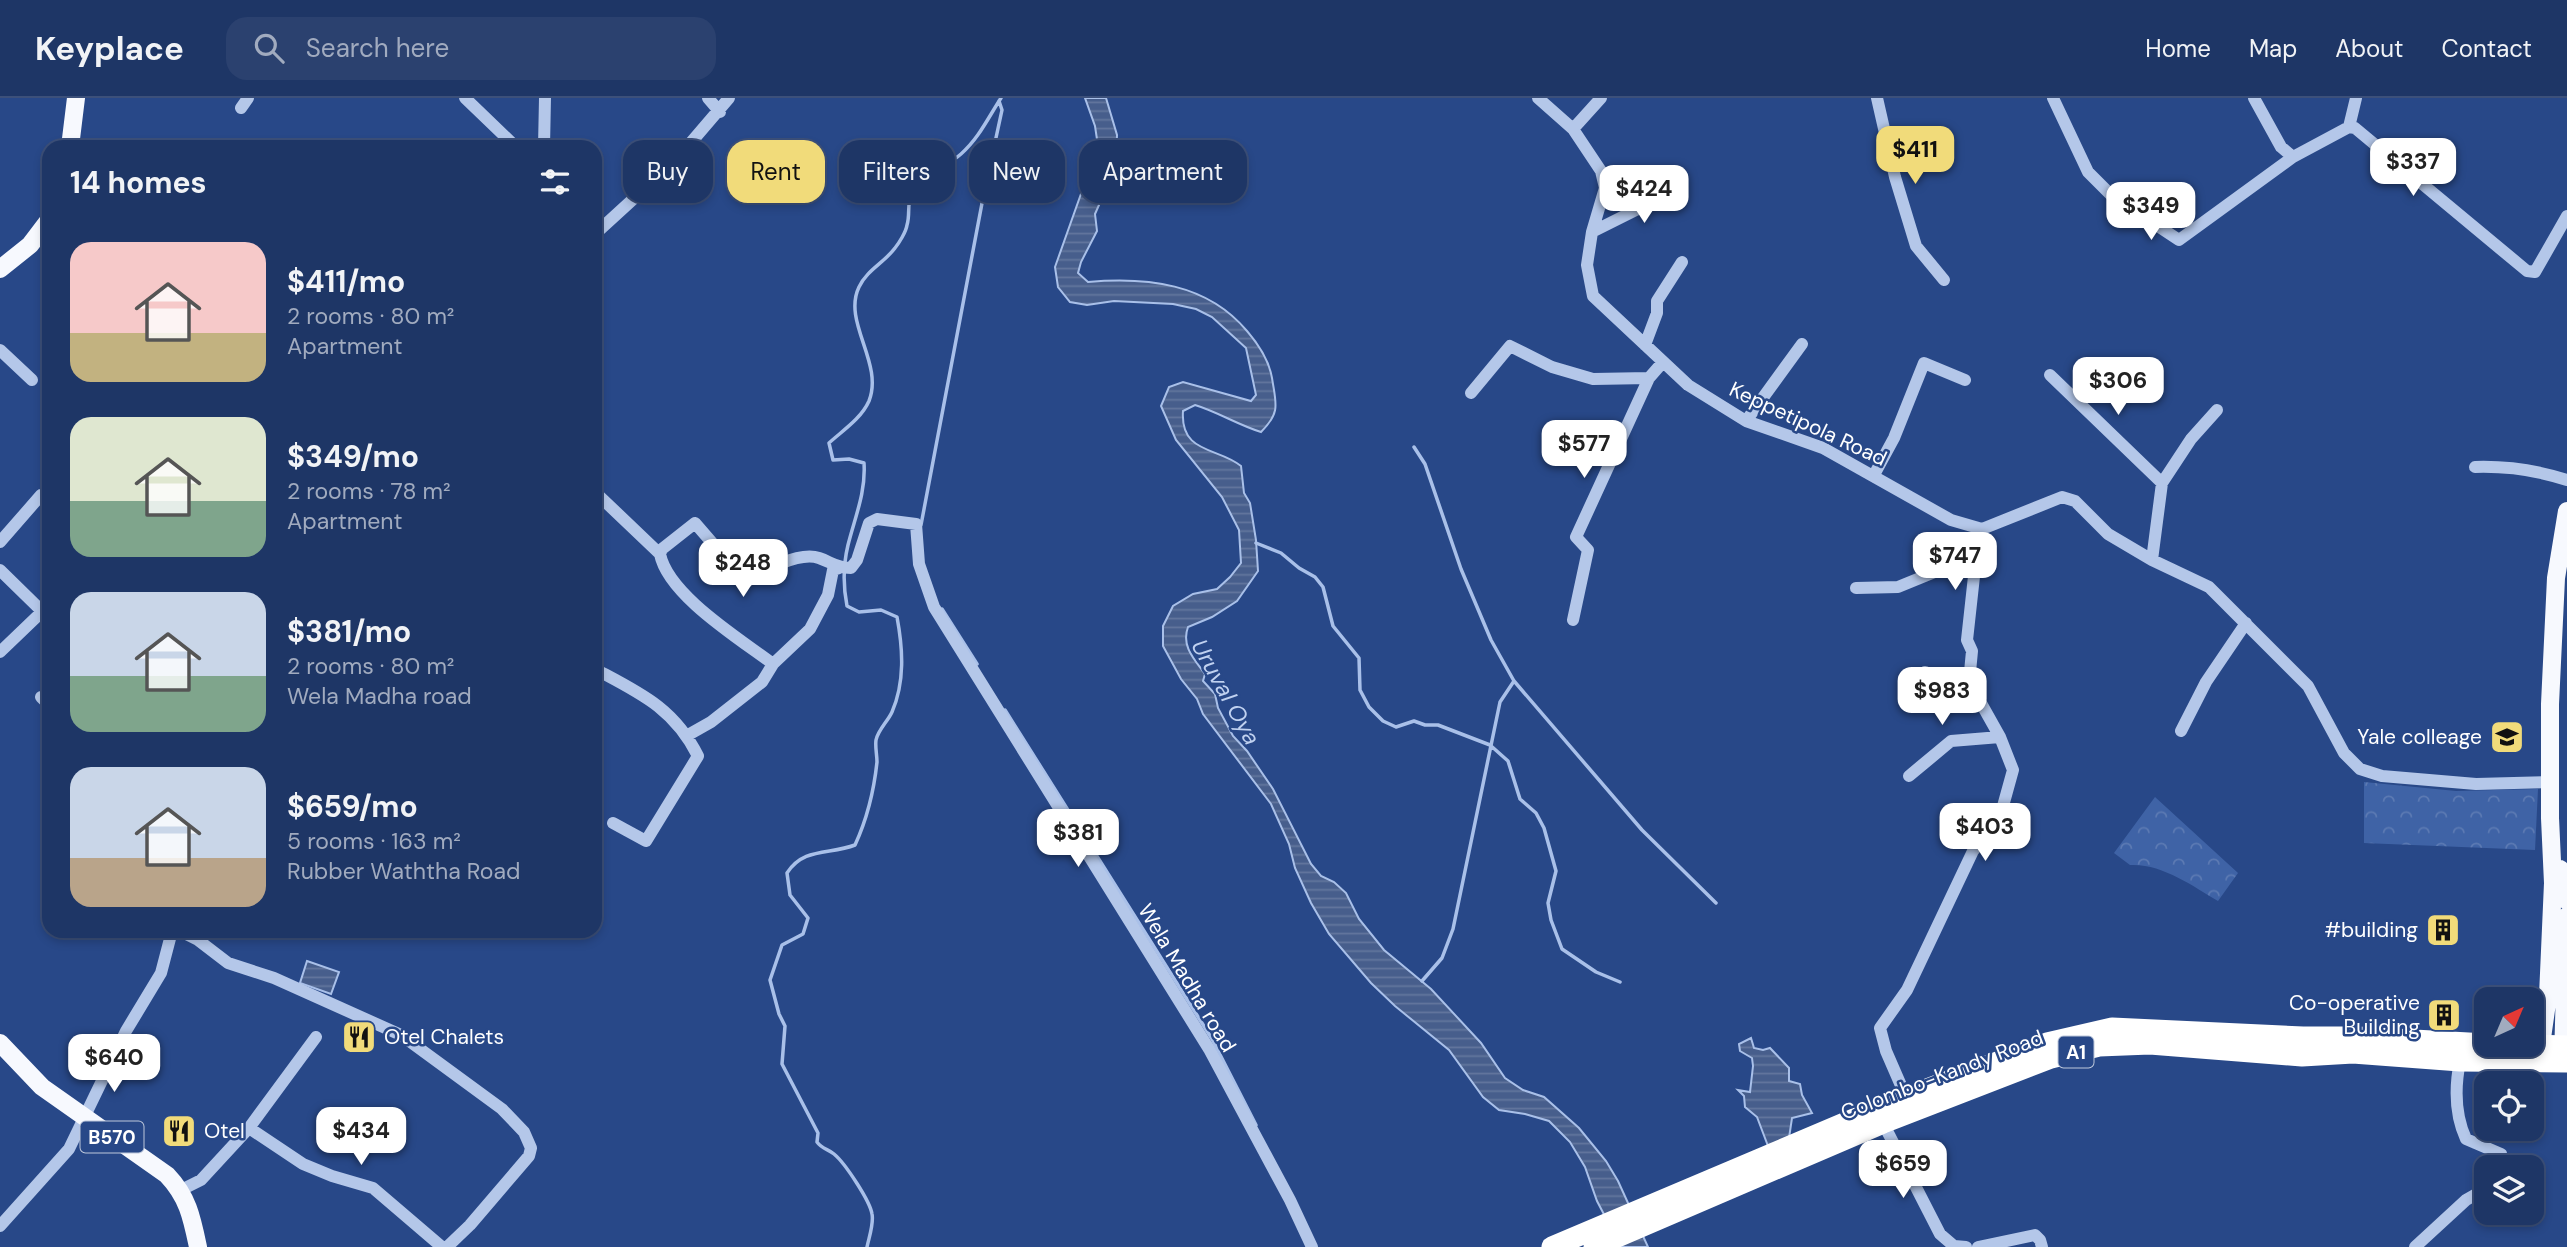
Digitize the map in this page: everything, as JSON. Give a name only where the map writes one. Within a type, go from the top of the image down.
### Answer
[{"type":"highway","name":"Colombo-Kandy Road","points":[[1880,1116],[1906,1097],[2047,1043],[2112,1028],[2353,1053],[2460,1061],[2488,1057]]},
{"type":"highway","name":"Colombo-Kandy Road","points":[[1601,1239],[1641,1218],[1880,1116],[2051,1058],[2099,1046],[2150,1044],[2302,1047],[2359,1037],[2474,1043]]},
{"type":"highway","name":"Colombo-Kandy Road","points":[[2544,1051],[2565,1054]]},
{"type":"highway","name":"A1","points":[[1552,1247],[1601,1239]]},
{"type":"main road","points":[[71,140],[76,98]]},
{"type":"main road","points":[[0,269],[30,245],[42,229]]},
{"type":"main road","points":[[2544,1012],[2553,883],[2550,704],[2556,578],[2567,511]]},
{"type":"main road","points":[[2550,818],[2567,901]]},
{"type":"main road","points":[[2565,1054],[2567,916]]},
{"type":"main road","name":"B570","points":[[0,1043],[42,1087],[167,1175],[181,1190],[189,1208],[198,1247]]},
{"type":"street","points":[[544,140],[545,98]]},
{"type":"street","points":[[708,98],[720,112]]},
{"type":"street","points":[[602,228],[676,160],[720,112],[729,98]]},
{"type":"street","name":"Keppetipola Road","points":[[1538,98],[1573,129],[1601,171],[1605,188],[1592,232],[1587,265],[1593,296],[1688,385],[1746,421],[1823,448],[1951,520],[1982,529]]},
{"type":"street","points":[[1573,129],[1601,98]]},
{"type":"street","points":[[1877,98],[1895,177],[1916,246],[1944,280]]},
{"type":"street","points":[[2053,98],[2088,172],[2112,195],[2179,240],[2293,157],[2349,127],[2355,128],[2527,271],[2535,272],[2567,216]]},
{"type":"street","points":[[2254,98],[2281,147],[2293,157]]},
{"type":"street","points":[[2349,127],[2356,98]]},
{"type":"street","points":[[467,99],[509,140]]},
{"type":"street","points":[[1592,232],[1680,188]]},
{"type":"street","points":[[1644,345],[1657,313],[1657,301],[1682,262]]},
{"type":"street","points":[[1746,421],[1802,344]]},
{"type":"street","points":[[1471,394],[1510,346],[1552,367],[1593,379],[1649,378]]},
{"type":"street","points":[[0,350],[32,380]]},
{"type":"street","points":[[1573,620],[1588,550],[1576,537],[1649,378],[1663,362]]},
{"type":"street","points":[[1874,475],[1894,438],[1924,363],[1965,380]]},
{"type":"street","points":[[2050,376],[2162,483]]},
{"type":"street","points":[[2152,560],[2162,483],[2191,439],[2217,410]]},
{"type":"street","points":[[2475,467],[2507,466],[2544,472],[2567,480]]},
{"type":"street","points":[[0,542],[41,495]]},
{"type":"street","points":[[1906,1097],[1886,1051],[1880,1028],[1907,990],[1973,850],[2000,817],[2012,770],[2000,737],[1978,696],[1970,672],[1972,651],[1966,640],[1982,529],[2062,497],[2076,501],[2108,534],[2152,560],[2209,587],[2308,686],[2344,753],[2360,769],[2382,776],[2476,784],[2551,782]]},
{"type":"street","points":[[602,499],[660,554],[663,568],[693,603],[773,664]]},
{"type":"street","name":"Wela Madha road","points":[[845,568],[857,560],[869,523],[877,519],[916,524],[919,564],[934,607],[1209,1049],[1312,1247]]},
{"type":"street","points":[[660,554],[662,549],[695,523],[746,582],[766,569],[798,558],[817,556],[845,568]]},
{"type":"street","points":[[1856,588],[1898,587],[1964,561],[1978,549]]},
{"type":"street","points":[[688,735],[711,722],[762,682],[773,664],[810,629],[828,595],[833,570],[845,568]]},
{"type":"street","points":[[0,570],[42,607]]},
{"type":"street","points":[[0,652],[42,615]]},
{"type":"street","points":[[2181,731],[2206,682],[2246,623]]},
{"type":"street","points":[[1925,672],[1978,696]]},
{"type":"street","points":[[602,673],[648,697],[688,735],[698,756],[646,841],[613,824]]},
{"type":"street","points":[[1909,776],[1951,741],[2000,737]]},
{"type":"street","points":[[0,1226],[69,1149],[126,1031],[161,973],[170,938]]},
{"type":"street","points":[[194,938],[228,963],[274,978],[401,1035],[502,1109],[524,1132],[531,1148],[529,1156],[470,1225],[444,1247],[373,1188],[303,1164],[249,1128]]},
{"type":"street","points":[[181,1190],[201,1180],[249,1128],[316,1037]]},
{"type":"street","points":[[2460,1061],[2456,1081],[2460,1125],[2466,1139],[2501,1155]]},
{"type":"street","points":[[1880,1116],[1940,1234],[1954,1246],[1966,1247]]},
{"type":"street","points":[[2415,1247],[2474,1195]]},
{"type":"street","points":[[1978,1247],[2035,1235],[2042,1247]]},
{"type":"green space","points":[[2364,782],[2456,791],[2538,789],[2535,850],[2364,843]]},
{"type":"green space","points":[[2155,797],[2238,873],[2218,901],[2187,882],[2153,868],[2130,865],[2114,853]]},
{"type":"shaded area","points":[[1085,98],[1106,98],[1117,140],[1097,140]]},
{"type":"shaded area","points":[[1079,199],[1079,203],[1100,203],[1095,214],[1097,231],[1078,273],[1088,282],[1154,283],[1195,293],[1214,302],[1231,315],[1259,347],[1271,371],[1276,407],[1272,419],[1261,432],[1195,405],[1183,411],[1184,425],[1194,442],[1241,466],[1244,493],[1250,503],[1256,540],[1258,571],[1237,601],[1212,617],[1188,627],[1187,646],[1205,674],[1203,681],[1215,694],[1218,708],[1233,736],[1247,751],[1273,789],[1311,864],[1321,876],[1334,882],[1346,893],[1359,919],[1384,950],[1431,989],[1481,1043],[1505,1078],[1523,1090],[1544,1097],[1579,1128],[1606,1161],[1618,1181],[1648,1247],[1621,1247],[1597,1201],[1585,1167],[1570,1142],[1549,1121],[1499,1110],[1483,1097],[1449,1050],[1371,983],[1329,934],[1295,868],[1289,844],[1271,804],[1203,714],[1197,699],[1181,679],[1163,646],[1163,626],[1173,606],[1193,594],[1217,589],[1241,563],[1239,530],[1222,497],[1176,440],[1161,406],[1169,387],[1183,382],[1251,401],[1256,395],[1246,348],[1212,317],[1196,309],[1173,304],[1114,301],[1087,305],[1070,302],[1058,287],[1055,267]]},
{"type":"shaded area","points":[[307,961],[339,972],[331,994],[300,983]]},
{"type":"shaded area","points":[[1751,1038],[1754,1048],[1770,1048],[1789,1068],[1789,1081],[1800,1084],[1802,1095],[1812,1113],[1792,1118],[1789,1138],[1768,1146],[1757,1117],[1745,1107],[1744,1096],[1738,1090],[1750,1092],[1752,1058],[1740,1051],[1739,1044]]},
{"type":"waterway","name":"Uruval Oya","points":[[867,1247],[872,1226],[867,1200],[839,1159],[817,1142],[818,1133],[782,1064],[785,1026],[770,980],[782,945],[803,934],[808,918],[790,895],[787,873],[809,855],[855,845],[872,794],[877,762],[876,740],[892,712],[901,677],[901,641],[897,617],[881,610],[859,612],[847,606],[845,561],[862,494],[864,463],[849,459],[833,460],[829,443],[861,413],[869,401],[872,387],[868,357],[856,314],[855,300],[859,287],[866,276],[897,246],[906,228],[909,203],[915,190],[967,148],[1001,98]]},
{"type":"waterway","points":[[921,525],[1002,110],[999,101]]},
{"type":"waterway","points":[[1414,447],[1425,464],[1461,569],[1491,640],[1514,681],[1642,830],[1716,903]]},
{"type":"waterway","points":[[1256,543],[1281,553],[1315,577],[1323,587],[1333,626],[1359,658],[1360,690],[1369,707],[1383,721],[1396,727],[1414,721],[1425,725],[1438,725],[1490,745],[1508,761],[1520,799],[1536,813],[1544,828],[1556,871],[1548,903],[1562,949],[1596,972],[1620,982]]},
{"type":"waterway","points":[[942,609],[977,664]]},
{"type":"waterway","points":[[1422,981],[1442,958],[1453,929],[1500,702],[1514,681]]},
{"type":"waterway","points":[[1005,710],[1212,1039],[1256,1125]]},
{"type":"place","name":"Yale colleage","points":[[2507,737]]},
{"type":"place","name":"#building","points":[[2443,930]]},
{"type":"place","name":"Co-operative Building","points":[[2444,1015]]},
{"type":"place","name":"Otel Chalets","points":[[359,1037]]},
{"type":"place","name":"Otel","points":[[179,1131]]}]
